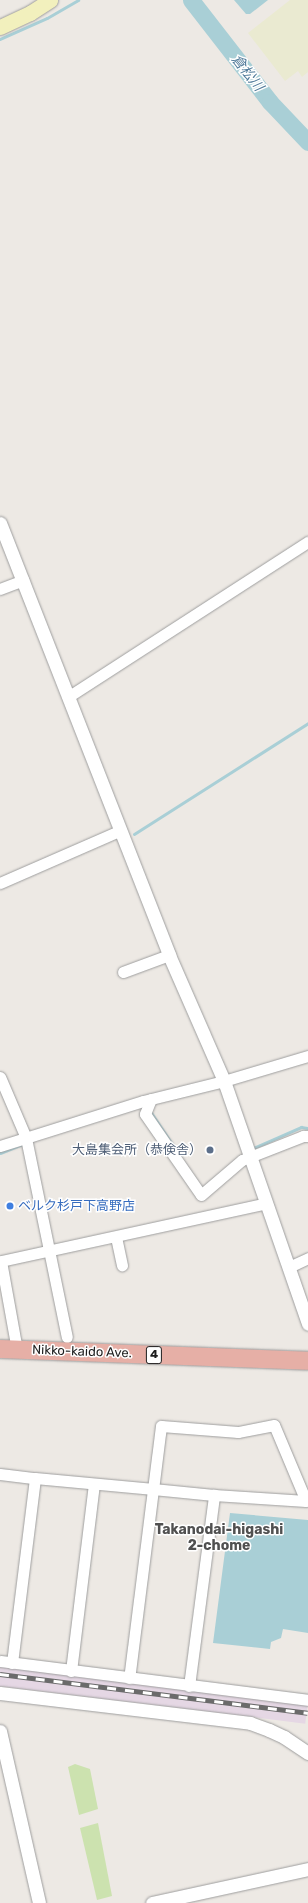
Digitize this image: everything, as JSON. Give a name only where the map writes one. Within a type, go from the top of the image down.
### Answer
[{"type":"highway","name":"Nikko-kaido Ave.","points":[[8,1350],[308,1361]]},
{"type":"main road","points":[[0,27],[30,13],[50,0]]},
{"type":"street","points":[[0,523],[119,831],[169,955],[224,1081],[308,1324]]},
{"type":"street","points":[[68,697],[308,542]]},
{"type":"street","points":[[0,589],[23,580]]},
{"type":"street","points":[[0,883],[119,831]]},
{"type":"street","points":[[123,972],[169,955]]},
{"type":"street","points":[[0,1146],[151,1099],[224,1081],[308,1056]]},
{"type":"street","points":[[0,1077],[26,1138],[67,1337]]},
{"type":"street","points":[[151,1099],[144,1114],[201,1195],[242,1160],[303,1136],[308,1136]]},
{"type":"street","points":[[8,1350],[0,1261],[267,1203]]},
{"type":"street","points":[[116,1237],[122,1265]]},
{"type":"street","points":[[289,1267],[308,1258]]},
{"type":"street","points":[[0,1474],[94,1484],[153,1489],[214,1495],[307,1501],[274,1425],[238,1432],[161,1426],[153,1489],[129,1678]]},
{"type":"street","points":[[12,1663],[35,1478]]},
{"type":"street","points":[[71,1671],[94,1484]]},
{"type":"street","points":[[189,1686],[214,1495]]},
{"type":"street","points":[[0,1661],[308,1700]]},
{"type":"street","points":[[0,1693],[250,1723],[284,1737],[308,1753]]},
{"type":"street","points":[[0,1731],[5,1773],[39,1903]]},
{"type":"street","points":[[152,1903],[308,1869]]},
{"type":"shaded area","points":[[0,1666],[308,1704],[305,1724],[0,1686]]},
{"type":"green space","points":[[290,0],[308,0],[308,72],[302,77],[298,71],[285,81],[248,33]]},
{"type":"green space","points":[[75,1764],[90,1769],[98,1809],[79,1815],[68,1767]]},
{"type":"green space","points":[[98,1823],[112,1896],[97,1900],[80,1828]]},
{"type":"water","points":[[234,0],[268,0],[250,14],[246,14]]},
{"type":"water","points":[[230,1513],[308,1520],[308,1633],[283,1629],[281,1638],[271,1642],[270,1649],[213,1643]]},
{"type":"waterway","points":[[0,39],[47,18],[78,0]]},
{"type":"waterway","name":"倉松川","points":[[191,0],[270,102],[308,142]]},
{"type":"waterway","points":[[134,834],[308,723]]},
{"type":"waterway","points":[[150,1111],[180,1156]]},
{"type":"waterway","points":[[251,1149],[301,1127],[308,1128]]},
{"type":"waterway","points":[[0,1153],[22,1144]]},
{"type":"railway","points":[[0,1674],[308,1713]]},
{"type":"place","name":"大島集会所（恭倹舎）","points":[[210,1150]]},
{"type":"place","name":"ベルク杉戸下高野店","points":[[10,1206]]},
{"type":"district","name":"Takanodai-higashi 2-chome","points":[[219,1538]]}]
